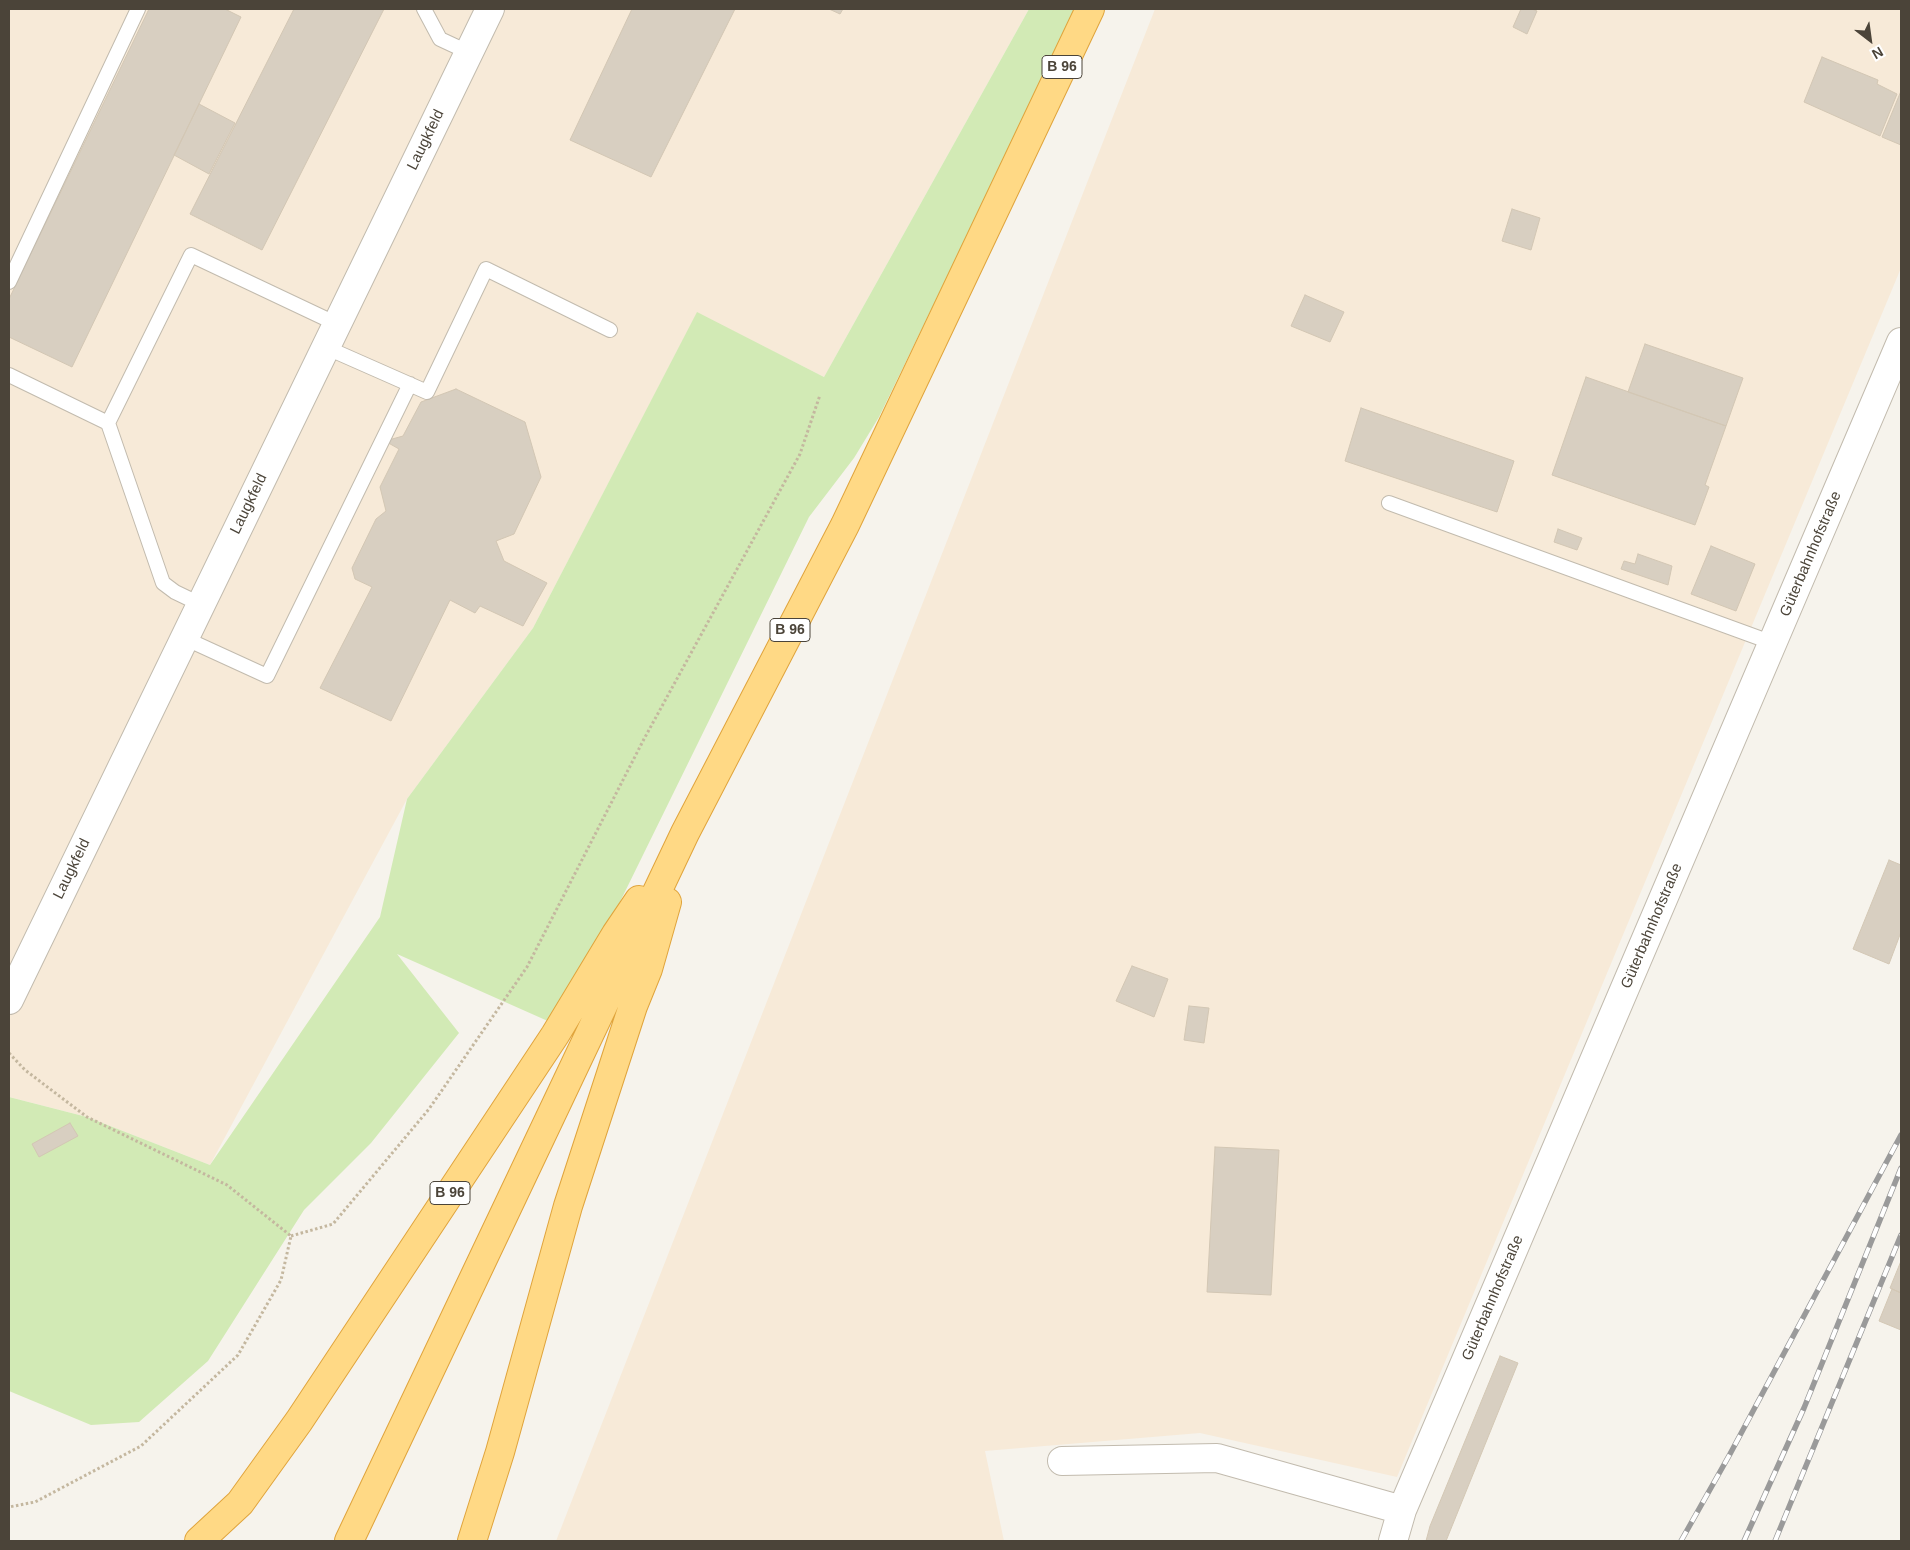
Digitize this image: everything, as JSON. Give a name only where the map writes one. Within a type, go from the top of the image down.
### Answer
[{"type":"highway","name":"B 96","points":[[350,1541],[686,833],[845,524],[1090,9]]},
{"type":"highway","name":"B 96","points":[[199,1541],[240,1504],[299,1421],[555,1035],[616,934],[686,833]]},
{"type":"highway","points":[[472,1541],[500,1452],[568,1206],[633,1006],[648,969],[686,833]]},
{"type":"street","name":"Laugkfeld","points":[[9,1000],[490,9]]},
{"type":"street","name":"Güterbahnhofstraße","points":[[1393,1541],[1402,1510],[1901,342]]},
{"type":"street","points":[[1062,1461],[1217,1458],[1402,1510]]},
{"type":"lane","points":[[9,282],[138,9]]},
{"type":"lane","points":[[424,9],[440,39],[468,52]]},
{"type":"lane","points":[[108,423],[191,255],[410,384],[427,392],[486,269],[610,330]]},
{"type":"lane","points":[[9,375],[108,423],[164,583],[175,592],[200,604]]},
{"type":"lane","points":[[184,638],[267,676],[410,384]]},
{"type":"lane","points":[[1389,503],[1773,643]]},
{"type":"path","points":[[291,1236],[333,1224],[428,1109],[528,966],[644,739],[800,454],[820,395]]},
{"type":"path","points":[[9,1053],[25,1070],[87,1117],[227,1185],[291,1236]]},
{"type":"path","points":[[9,1508],[35,1502],[141,1446],[238,1355],[281,1280],[291,1236]]},
{"type":"shaded area","points":[[9,9],[1029,9],[824,377],[697,313],[533,628],[407,799],[210,1165],[87,1117],[9,1097]]},
{"type":"shaded area","points":[[1155,9],[1901,9],[1901,268],[1397,1477],[1200,1433],[985,1451],[1004,1541],[556,1541]]},
{"type":"green space","points":[[1029,9],[1077,9],[879,417],[854,458],[809,517],[559,1026],[397,954],[459,1033],[371,1143],[304,1210],[208,1361],[139,1422],[91,1425],[9,1391],[9,1097],[87,1117],[210,1165],[380,917],[407,799],[533,628],[697,312],[824,377]]},
{"type":"building","points":[[149,9],[225,9],[241,17],[72,367],[9,337],[9,299]]},
{"type":"building","points":[[294,9],[384,9],[262,250],[190,214]]},
{"type":"building","points":[[632,9],[735,9],[651,177],[570,140]]},
{"type":"building","points":[[829,9],[843,9],[840,14]]},
{"type":"building","points":[[1521,9],[1537,11],[1527,34],[1513,27]]},
{"type":"building","points":[[1822,57],[1878,80],[1877,84],[1897,94],[1880,136],[1804,102]]},
{"type":"building","points":[[1901,91],[1901,145],[1882,137]]},
{"type":"building","points":[[199,104],[235,123],[209,174],[174,155]]},
{"type":"building","points":[[1512,209],[1540,218],[1531,250],[1502,241]]},
{"type":"building","points":[[1305,295],[1344,312],[1330,342],[1291,326]]},
{"type":"building","points":[[1645,344],[1743,378],[1726,426],[1628,392]]},
{"type":"building","points":[[1586,377],[1726,426],[1705,485],[1709,487],[1695,525],[1552,475]]},
{"type":"building","points":[[456,389],[525,422],[541,477],[514,534],[496,541],[504,561],[547,583],[523,626],[480,606],[475,613],[450,600],[391,721],[320,688],[372,587],[355,579],[352,568],[376,519],[386,511],[380,487],[399,449],[385,441],[403,436],[421,402]]},
{"type":"building","points":[[1361,408],[1514,461],[1497,512],[1345,461]]},
{"type":"building","points":[[1558,529],[1582,538],[1577,550],[1554,542]]},
{"type":"building","points":[[1711,546],[1755,564],[1736,611],[1691,594]]},
{"type":"building","points":[[1638,554],[1672,566],[1668,585],[1621,569],[1624,561],[1635,564]]},
{"type":"building","points":[[1889,860],[1901,865],[1901,932],[1889,964],[1853,949]]},
{"type":"building","points":[[1132,966],[1168,979],[1154,1017],[1116,1001]]},
{"type":"building","points":[[1189,1006],[1209,1008],[1204,1043],[1184,1040]]},
{"type":"building","points":[[70,1123],[78,1136],[39,1157],[32,1144]]},
{"type":"building","points":[[1215,1147],[1279,1150],[1271,1295],[1207,1292]]},
{"type":"building","points":[[1901,1261],[1901,1293],[1890,1288]]},
{"type":"building","points":[[1892,1289],[1901,1293],[1901,1330],[1879,1321]]},
{"type":"building","points":[[1500,1356],[1518,1363],[1446,1541],[1426,1541],[1430,1526]]},
{"type":"railway","points":[[1681,1541],[1730,1454],[1901,1135]]},
{"type":"railway","points":[[1744,1541],[1804,1408],[1901,1168]]},
{"type":"railway","points":[[1775,1541],[1901,1235]]}]
